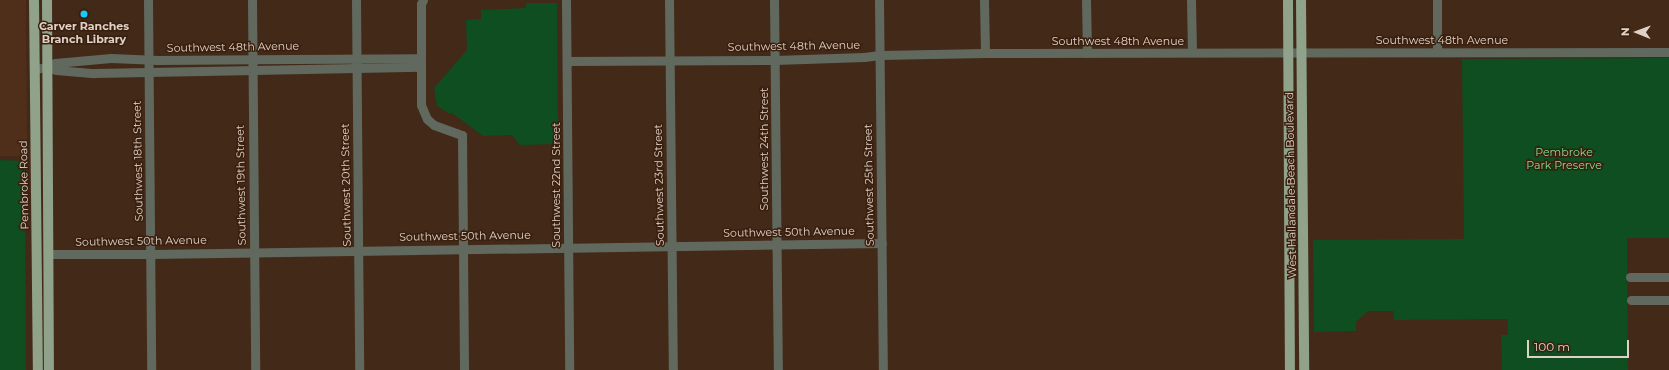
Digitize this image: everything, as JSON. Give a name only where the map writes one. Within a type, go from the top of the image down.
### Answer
[{"type":"main road","name":"Pembroke Road","points":[[34,0],[38,370]]},
{"type":"main road","points":[[47,0],[49,370]]},
{"type":"main road","name":"West Hallandale Beach Boulevard","points":[[1288,0],[1290,370]]},
{"type":"main road","name":"West Hallandale Beach Boulevard","points":[[1301,0],[1304,370]]},
{"type":"main road","points":[[36,174],[41,188],[42,239],[49,254]]},
{"type":"main road","points":[[37,262],[42,273],[43,307],[49,325]]},
{"type":"main road","points":[[1290,309],[1300,296],[1304,286]]},
{"type":"street","name":"Southwest 18th Street","points":[[148,0],[151,370]]},
{"type":"street","name":"Southwest 19th Street","points":[[252,0],[255,370]]},
{"type":"street","name":"Southwest 20th Street","points":[[356,0],[360,370]]},
{"type":"street","points":[[423,0],[420,67],[421,105],[427,119],[434,125],[462,135],[464,370]]},
{"type":"street","name":"Southwest 22nd Street","points":[[566,0],[569,370]]},
{"type":"street","name":"Southwest 23rd Street","points":[[669,0],[673,370]]},
{"type":"street","name":"Southwest 24th Street","points":[[774,0],[778,370]]},
{"type":"street","name":"Southwest 25th Street","points":[[879,0],[883,370]]},
{"type":"street","points":[[984,0],[985,53]]},
{"type":"street","points":[[1086,0],[1087,53]]},
{"type":"street","points":[[1191,0],[1192,52]]},
{"type":"street","points":[[1437,0],[1437,52]]},
{"type":"street","name":"Southwest 48th Avenue","points":[[567,62],[775,60],[864,57],[880,55],[985,53],[1669,52]]},
{"type":"street","name":"Southwest 48th Avenue","points":[[35,69],[47,67],[55,63],[103,59],[421,58]]},
{"type":"street","name":"Southwest 48th Avenue","points":[[47,67],[56,70],[94,73],[357,70],[420,67]]},
{"type":"street","name":"Southwest 50th Avenue","points":[[49,254],[151,254],[359,249],[882,243]]},
{"type":"street","points":[[1630,277],[1669,277]]},
{"type":"street","points":[[1631,300],[1669,300]]},
{"type":"shaded area","points":[[0,0],[26,0],[27,156],[0,156]]},
{"type":"green space","points":[[526,3],[557,3],[558,144],[520,145],[512,135],[483,136],[452,113],[448,113],[437,106],[434,88],[467,50],[466,20],[481,19],[481,10],[526,8]]},
{"type":"green space","name":"Pembroke Park Preserve","points":[[1669,58],[1669,238],[1627,238],[1628,370],[1502,370],[1501,335],[1508,335],[1508,319],[1394,320],[1394,311],[1368,311],[1356,322],[1356,331],[1314,332],[1313,240],[1464,239],[1462,59]]},
{"type":"green space","points":[[0,160],[25,161],[26,370],[0,370]]},
{"type":"place","name":"Carver Ranches Branch Library","points":[[84,14]]}]
